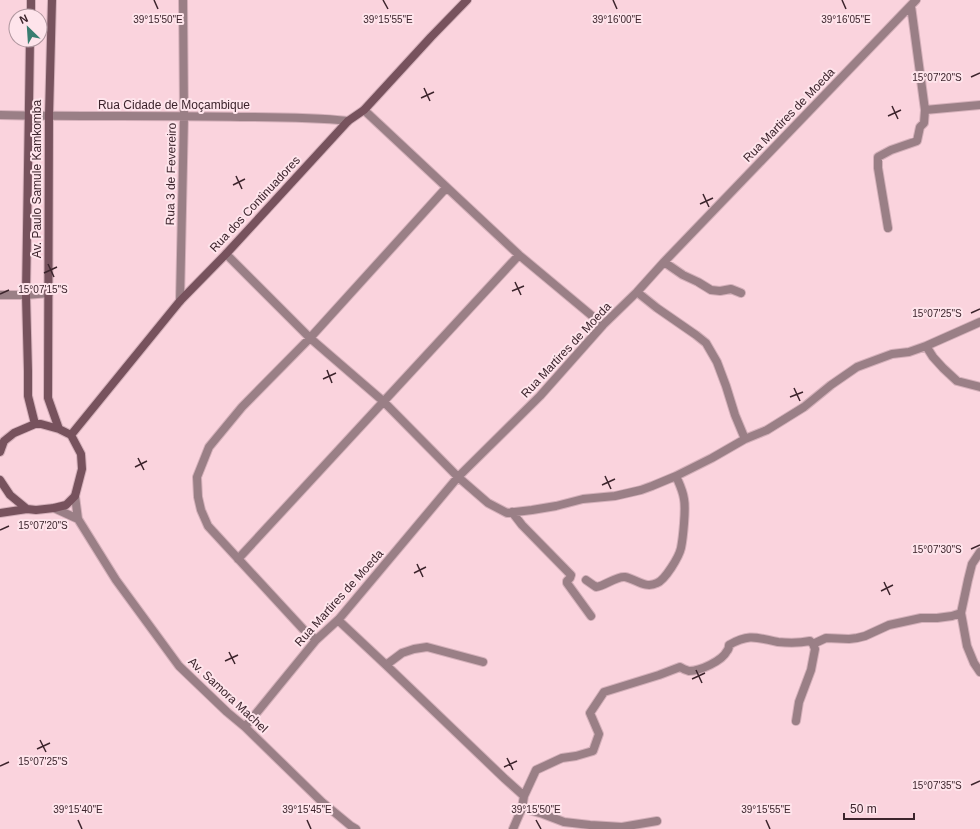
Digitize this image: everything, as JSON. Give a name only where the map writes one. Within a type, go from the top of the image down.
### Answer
[{"type":"street","name":"Av. Paulo Samule Kamkomba","points":[[52,0],[49,116],[48,398],[59,429]]},
{"type":"street","name":"Rua 3 de Fevereiro","points":[[180,301],[184,116],[183,0]]},
{"type":"street","name":"Rua dos Continuadores","points":[[71,435],[180,301],[226,254],[348,121],[364,110],[467,0]]},
{"type":"street","points":[[888,228],[878,168],[878,157],[891,150],[917,141],[920,127],[924,123],[925,110],[913,3]]},
{"type":"street","name":"Rua Martires de Moeda","points":[[245,726],[316,640],[338,620],[458,477],[540,396],[603,326],[913,3]]},
{"type":"street","name":"Av. Paulo Samule Kamkomba","points":[[30,48],[26,295],[28,396],[35,424]]},
{"type":"street","points":[[925,110],[980,105]]},
{"type":"street","points":[[364,110],[518,255],[603,326]]},
{"type":"street","name":"Rua Cidade de Moçambique","points":[[0,114],[49,116],[328,118],[348,121]]},
{"type":"street","points":[[316,640],[208,526],[201,510],[198,497],[197,477],[209,447],[242,407],[310,338],[446,188]]},
{"type":"street","points":[[226,254],[310,338],[383,401],[458,477],[488,503],[507,513],[538,509],[583,499],[615,496],[641,490],[676,476],[745,439],[767,430],[804,407],[831,385],[857,367],[892,354],[910,352],[980,322]]},
{"type":"street","points":[[238,559],[518,255]]},
{"type":"street","points":[[664,262],[683,275],[711,290],[720,291],[731,289],[740,292]]},
{"type":"street","points":[[637,292],[696,335],[713,353],[745,439]]},
{"type":"street","points":[[0,295],[49,293]]},
{"type":"street","points":[[926,346],[938,363],[957,381],[980,387]]},
{"type":"street","points":[[0,452],[4,442],[9,437],[14,433],[35,424],[41,424],[59,429],[71,435],[81,454],[82,469],[75,496],[78,520]]},
{"type":"street","points":[[586,580],[596,588],[624,577],[648,586],[658,583],[665,577],[681,550],[685,513],[684,499],[676,476]]},
{"type":"street","points":[[0,480],[10,495],[27,508]]},
{"type":"street","points":[[0,513],[27,508],[36,510],[54,508],[66,505],[75,496]]},
{"type":"street","points":[[54,508],[78,520]]},
{"type":"street","points":[[512,512],[522,525],[571,575],[567,583],[591,616]]},
{"type":"street","name":"Av. Samora Machel","points":[[78,520],[116,580],[179,666],[227,712],[245,726],[322,802],[356,829]]},
{"type":"street","points":[[980,552],[972,564],[961,613],[967,646],[974,663],[980,672]]},
{"type":"street","points":[[512,829],[522,808],[524,796],[536,770],[562,758],[593,751],[599,734],[590,713],[604,692],[680,667],[687,671],[704,668],[724,655],[728,650],[729,645],[742,638],[762,638],[786,643],[810,642],[813,644],[826,638],[857,638],[889,625],[921,618],[938,618],[961,613]]},
{"type":"street","points":[[338,620],[524,796]]},
{"type":"street","points":[[796,721],[799,702],[811,670],[815,649],[813,644]]},
{"type":"street","points":[[386,665],[402,653],[427,647],[483,662]]},
{"type":"street","points":[[522,808],[564,822],[590,825],[622,827],[657,821]]}]
